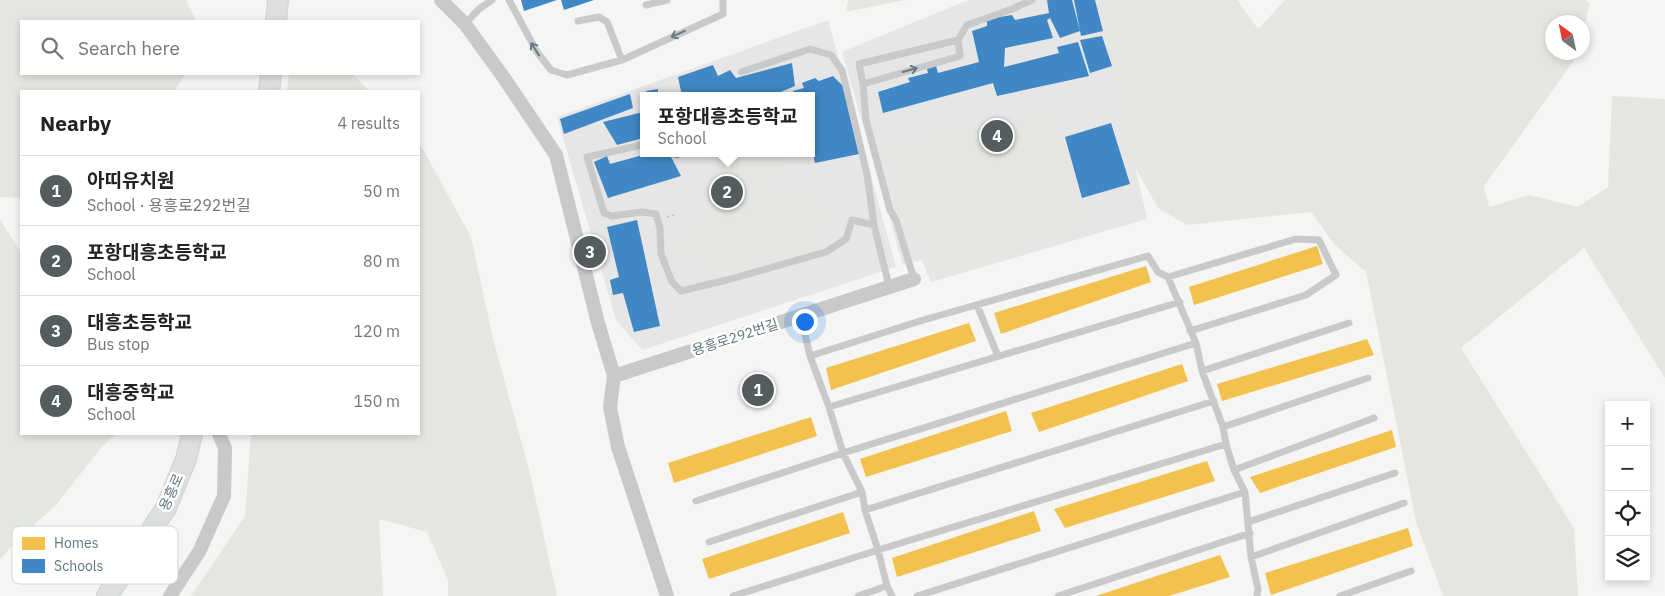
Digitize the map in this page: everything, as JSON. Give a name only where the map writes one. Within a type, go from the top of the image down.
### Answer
[{"type":"main road","points":[[276,20],[278,0]]},
{"type":"main road","points":[[269,90],[271,75]]},
{"type":"main road","name":"용흥로","points":[[154,526],[166,508],[186,459],[192,435]]},
{"type":"main road","name":"용흥로","points":[[107,596],[115,584]]},
{"type":"street","points":[[440,0],[464,24],[504,78],[556,155],[598,323],[614,376],[610,408],[618,447],[667,596]]},
{"type":"street","name":"용흥로292번길","points":[[614,376],[914,279]]},
{"type":"street","points":[[178,584],[199,552],[224,496],[224,448],[219,435]]},
{"type":"street","points":[[170,596],[178,584]]},
{"type":"lane","points":[[464,24],[479,9],[492,0]]},
{"type":"lane","points":[[508,0],[537,52],[551,70],[567,75],[622,60],[723,14],[723,0]]},
{"type":"lane","points":[[646,6],[667,0]]},
{"type":"lane","points":[[863,84],[960,56],[958,40],[967,25],[1032,0]]},
{"type":"lane","points":[[578,21],[599,17],[607,22],[622,60]]},
{"type":"lane","points":[[914,279],[896,220],[890,210],[866,120],[859,64],[958,40]]},
{"type":"lane","points":[[741,72],[810,49],[831,55],[842,70],[867,174],[874,225],[889,286]]},
{"type":"lane","points":[[640,145],[588,157],[604,213],[612,216],[641,212],[656,214],[660,228],[661,254],[672,282],[681,291],[728,280],[826,252],[846,239],[852,220],[874,225]]},
{"type":"lane","points":[[1168,277],[1296,239],[1319,240],[1336,275],[1306,295],[1190,331]]},
{"type":"lane","points":[[810,356],[977,305],[1148,256],[1158,272],[1168,277],[1180,302],[1196,343],[1202,371],[1224,428],[1226,444],[1234,470],[1245,492],[1251,557],[1258,590],[1257,595],[1249,596]]},
{"type":"lane","points":[[829,407],[1180,302]]},
{"type":"lane","points":[[977,305],[998,356]]},
{"type":"lane","points":[[801,316],[810,356],[843,452],[862,492],[865,510],[887,586],[892,596]]},
{"type":"lane","points":[[1202,371],[1349,323]]},
{"type":"lane","points":[[696,501],[843,452],[1196,343]]},
{"type":"lane","points":[[1224,428],[1368,378]]},
{"type":"lane","points":[[865,510],[1214,401]]},
{"type":"lane","points":[[1234,470],[1374,418]]},
{"type":"lane","points":[[733,596],[1226,444]]},
{"type":"lane","points":[[1248,522],[1395,473]]},
{"type":"lane","points":[[709,542],[862,492]]},
{"type":"lane","points":[[917,596],[1245,492]]},
{"type":"lane","points":[[1251,557],[1404,503]]},
{"type":"lane","points":[[1058,596],[1250,533]]},
{"type":"lane","points":[[1340,596],[1411,572]]},
{"type":"lane","points":[[858,596],[887,586]]},
{"type":"shaded area","points":[[0,0],[186,0],[196,20],[20,20],[20,75],[185,75],[175,90],[20,90],[20,198],[0,197]]},
{"type":"shaded area","points":[[848,0],[905,0],[846,12]]},
{"type":"shaded area","points":[[968,0],[1098,0],[1147,219],[931,282],[922,260],[903,265],[842,52]]},
{"type":"shaded area","points":[[1098,0],[1237,0],[1258,29],[1285,0],[1585,0],[1590,3],[1587,15],[1545,15],[1545,60],[1574,60],[1484,186],[1489,207],[1529,195],[1578,207],[1608,187],[1612,96],[1665,99],[1665,378],[1584,248],[1461,348],[1574,528],[1578,596],[1443,596],[1416,522],[1366,272],[1334,244],[1311,212],[1187,225],[1158,208],[1131,160]]},
{"type":"shaded area","points":[[828,20],[896,267],[642,350],[616,320],[557,117]]},
{"type":"shaded area","points":[[289,75],[354,75],[368,90],[287,90]]},
{"type":"shaded area","points":[[1053,112],[1085,226],[1016,251],[1006,221],[914,246],[887,149],[993,117],[997,127]]},
{"type":"shaded area","points":[[420,146],[471,237],[494,343],[529,469],[557,596],[448,596],[448,580],[427,532],[379,519],[383,596],[191,596],[245,516],[251,435],[420,435]]},
{"type":"shaded area","points":[[742,157],[782,157],[788,176],[736,191],[729,161]]},
{"type":"shaded area","points":[[802,186],[816,245],[707,273],[692,216]]},
{"type":"shaded area","points":[[825,196],[833,225],[817,230],[809,200]]},
{"type":"shaded area","points":[[0,219],[20,251],[20,435],[115,435],[100,449],[56,505],[33,526],[12,526],[12,546],[0,560]]},
{"type":"shaded area","points":[[1003,224],[1014,253],[935,278],[929,246]]},
{"type":"shaded area","points":[[692,230],[700,262],[684,267],[676,236]]},
{"type":"building: Homes","points":[[1317,246],[1323,264],[1194,305],[1189,287]]},
{"type":"building: Homes","points":[[1146,266],[1151,282],[1001,334],[994,313]]},
{"type":"building: Homes","points":[[969,323],[976,341],[831,390],[826,368]]},
{"type":"building: Homes","points":[[1367,339],[1374,355],[1222,401],[1217,384]]},
{"type":"building: Homes","points":[[1182,364],[1188,381],[1039,432],[1031,413]]},
{"type":"building: Homes","points":[[1006,411],[1012,431],[866,477],[860,459]]},
{"type":"building: Homes","points":[[811,417],[817,436],[674,483],[668,463]]},
{"type":"building: Homes","points":[[1392,430],[1396,447],[1260,493],[1250,477]]},
{"type":"building: Homes","points":[[1207,461],[1215,481],[1065,528],[1054,509]]},
{"type":"building: Homes","points":[[1034,511],[1041,531],[897,577],[892,558]]},
{"type":"building: Homes","points":[[843,512],[850,533],[709,579],[702,559]]},
{"type":"building: Homes","points":[[1408,528],[1413,546],[1271,595],[1265,573]]},
{"type":"building: Homes","points":[[1220,555],[1230,577],[1169,596],[1096,596]]},
{"type":"building: Schools","points":[[521,0],[557,0],[524,11]]},
{"type":"building: Schools","points":[[561,0],[594,0],[564,10]]},
{"type":"building: Schools","points":[[1047,0],[1072,0],[1080,31],[1060,38],[1050,18],[1047,20],[1053,38],[1005,48],[1004,67],[1059,53],[1057,47],[1078,42],[1089,76],[997,96],[993,83],[883,113],[878,92],[910,82],[908,78],[928,73],[927,69],[936,66],[938,73],[979,62],[972,31],[987,26],[987,21],[1000,17],[1012,15],[1015,20],[1049,13]]},
{"type":"building: Schools","points":[[1074,0],[1095,0],[1103,31],[1081,36]]},
{"type":"building: Schools","points":[[1102,36],[1112,66],[1090,73],[1080,40]]},
{"type":"building: Schools","points":[[792,63],[795,86],[781,92],[681,92],[678,77],[713,65],[718,76],[730,70],[736,78]]},
{"type":"building: Schools","points":[[833,76],[843,86],[859,154],[815,163],[815,92],[793,91],[804,88],[802,83],[815,78],[819,81]]},
{"type":"building: Schools","points":[[658,89],[658,92],[646,91]]},
{"type":"building: Schools","points":[[630,94],[633,108],[564,134],[560,119]]},
{"type":"building: Schools","points":[[640,113],[640,139],[617,145],[603,122]]},
{"type":"building: Schools","points":[[1111,123],[1130,184],[1082,198],[1065,137]]},
{"type":"building: Schools","points":[[607,156],[610,164],[640,156],[671,157],[681,176],[608,198],[594,162]]},
{"type":"building: Schools","points":[[637,220],[660,326],[634,332],[623,293],[613,295],[610,280],[619,277],[607,227]]},
{"type":"place","name":"대흥중학교","points":[[997,136]]},
{"type":"place","name":"포항대흥초등학교","points":[[727,192]]},
{"type":"place","name":"대흥초등학교","points":[[590,252]]},
{"type":"place","name":"아띠유치원","points":[[758,390]]}]
